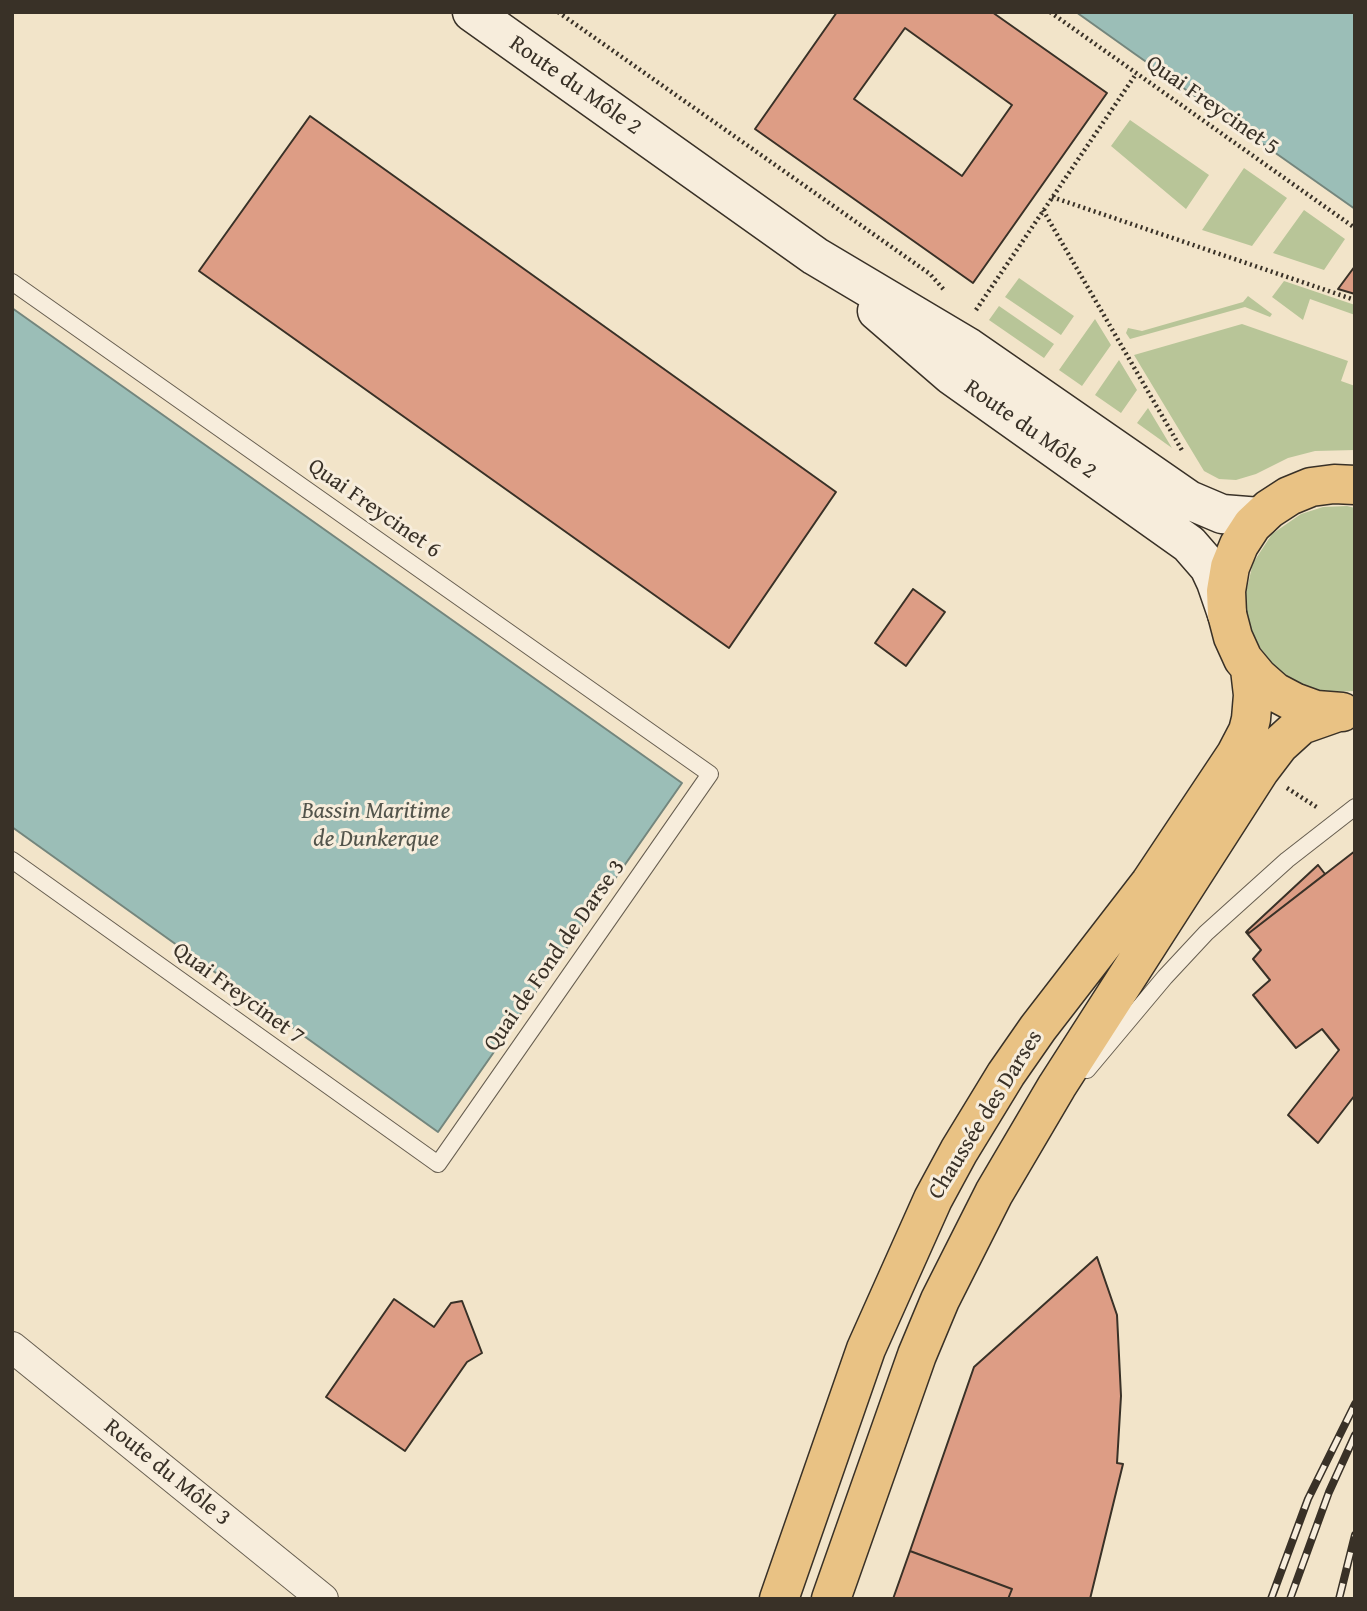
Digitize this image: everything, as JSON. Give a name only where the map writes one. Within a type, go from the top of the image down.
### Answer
[{"type":"main road","name":"Route du Môle 2","points":[[472,12],[815,256],[968,347],[1189,500],[1222,514],[1260,517]]},
{"type":"main road","name":"Route du Môle 2","points":[[815,256],[933,362],[1189,544],[1209,568],[1227,614]]},
{"type":"main road","points":[[1346,711],[1316,709],[1284,698],[1266,685],[1250,668],[1233,637],[1227,614],[1227,579],[1234,556],[1245,535],[1260,517],[1278,502],[1300,491],[1322,485],[1355,485]]},
{"type":"main road","name":"Chaussée des Darses","points":[[779,1599],[866,1349],[933,1199],[1006,1074],[1038,1028],[1150,883],[1236,754],[1251,719],[1253,695],[1250,668]]},
{"type":"main road","name":"Chaussée des Darses","points":[[831,1599],[928,1327],[980,1218],[1014,1158],[1260,770],[1279,745],[1301,725],[1346,711]]},
{"type":"street","name":"Route du Môle 3","points":[[12,1347],[323,1599]]},
{"type":"lane","name":"Quai Freycinet 6","points":[[12,282],[710,774]]},
{"type":"lane","name":"Quai de Fond de Darse 3","points":[[438,1164],[710,774]]},
{"type":"lane","name":"Chaussée des Darses","points":[[1014,1158],[1139,1008],[1206,933],[1287,860],[1355,807]]},
{"type":"lane","name":"Quai Freycinet 7","points":[[12,860],[438,1164]]},
{"type":"path","points":[[558,12],[930,275],[947,294]]},
{"type":"path","name":"Quai Freycinet 5","points":[[1050,12],[1355,228]]},
{"type":"path","points":[[970,319],[1136,74]]},
{"type":"path","points":[[1052,197],[1355,300]]},
{"type":"path","points":[[1043,210],[1183,453],[1178,462]]},
{"type":"green space","points":[[1130,120],[1209,175],[1186,209],[1111,146]]},
{"type":"green space","points":[[1244,168],[1287,198],[1252,246],[1202,230]]},
{"type":"green space","points":[[1304,210],[1345,239],[1324,270],[1273,253]]},
{"type":"green space","points":[[1019,278],[1074,316],[1061,335],[1005,297]]},
{"type":"green space","points":[[1284,281],[1355,305],[1355,315],[1310,299],[1303,320],[1272,297]]},
{"type":"green space","points":[[1248,296],[1272,314],[1270,317],[1245,307],[1130,339],[1126,333],[1128,328],[1142,331],[1243,302]]},
{"type":"green space","points":[[999,306],[1054,344],[1044,358],[989,320]]},
{"type":"green space","points":[[1095,319],[1111,345],[1082,386],[1059,370]]},
{"type":"green space","points":[[1242,324],[1348,361],[1341,381],[1355,386],[1355,450],[1315,451],[1288,458],[1256,474],[1236,480],[1219,479],[1204,471],[1134,355]]},
{"type":"green space","points":[[1119,360],[1137,390],[1121,413],[1095,395]]},
{"type":"green space","points":[[1148,408],[1172,448],[1137,423]]},
{"type":"green space","points":[[1323,507],[1355,508],[1355,691],[1330,692],[1307,688],[1277,670],[1256,642],[1248,620],[1245,597],[1253,563],[1272,534],[1301,514]]},
{"type":"water","points":[[1076,12],[1355,12],[1355,209],[1135,54]]},
{"type":"water","name":"Bassin Maritime de Dunkerque","points":[[12,308],[682,783],[438,1132],[12,827]]},
{"type":"building","points":[[837,12],[992,12],[1107,93],[973,283],[755,129]],"holes":[[[905,28],[1012,105],[962,176],[854,99]]]},
{"type":"building","points":[[310,116],[836,492],[729,648],[199,271]]},
{"type":"building","points":[[1355,266],[1355,294],[1338,289]]},
{"type":"building","points":[[913,589],[945,612],[906,666],[875,643]]},
{"type":"building","points":[[1355,851],[1355,1095],[1318,1143],[1288,1115],[1339,1050],[1322,1029],[1296,1048],[1253,995],[1270,980],[1253,959],[1261,950],[1246,932],[1249,933]]},
{"type":"building","points":[[1318,865],[1325,874],[1249,933],[1247,931]]},
{"type":"building","points":[[1097,1257],[1117,1315],[1121,1396],[1117,1463],[1123,1464],[1090,1599],[1008,1599],[1012,1589],[910,1551],[974,1367]]},
{"type":"building","points":[[394,1299],[434,1327],[451,1303],[462,1301],[482,1353],[467,1362],[405,1451],[326,1397]]},
{"type":"building","points":[[910,1551],[1012,1589],[1008,1599],[893,1599]]},
{"type":"railway","points":[[1271,1599],[1308,1499],[1355,1404]]},
{"type":"railway","points":[[1290,1599],[1329,1492],[1355,1435]]},
{"type":"railway","points":[[1339,1599],[1355,1535]]}]
